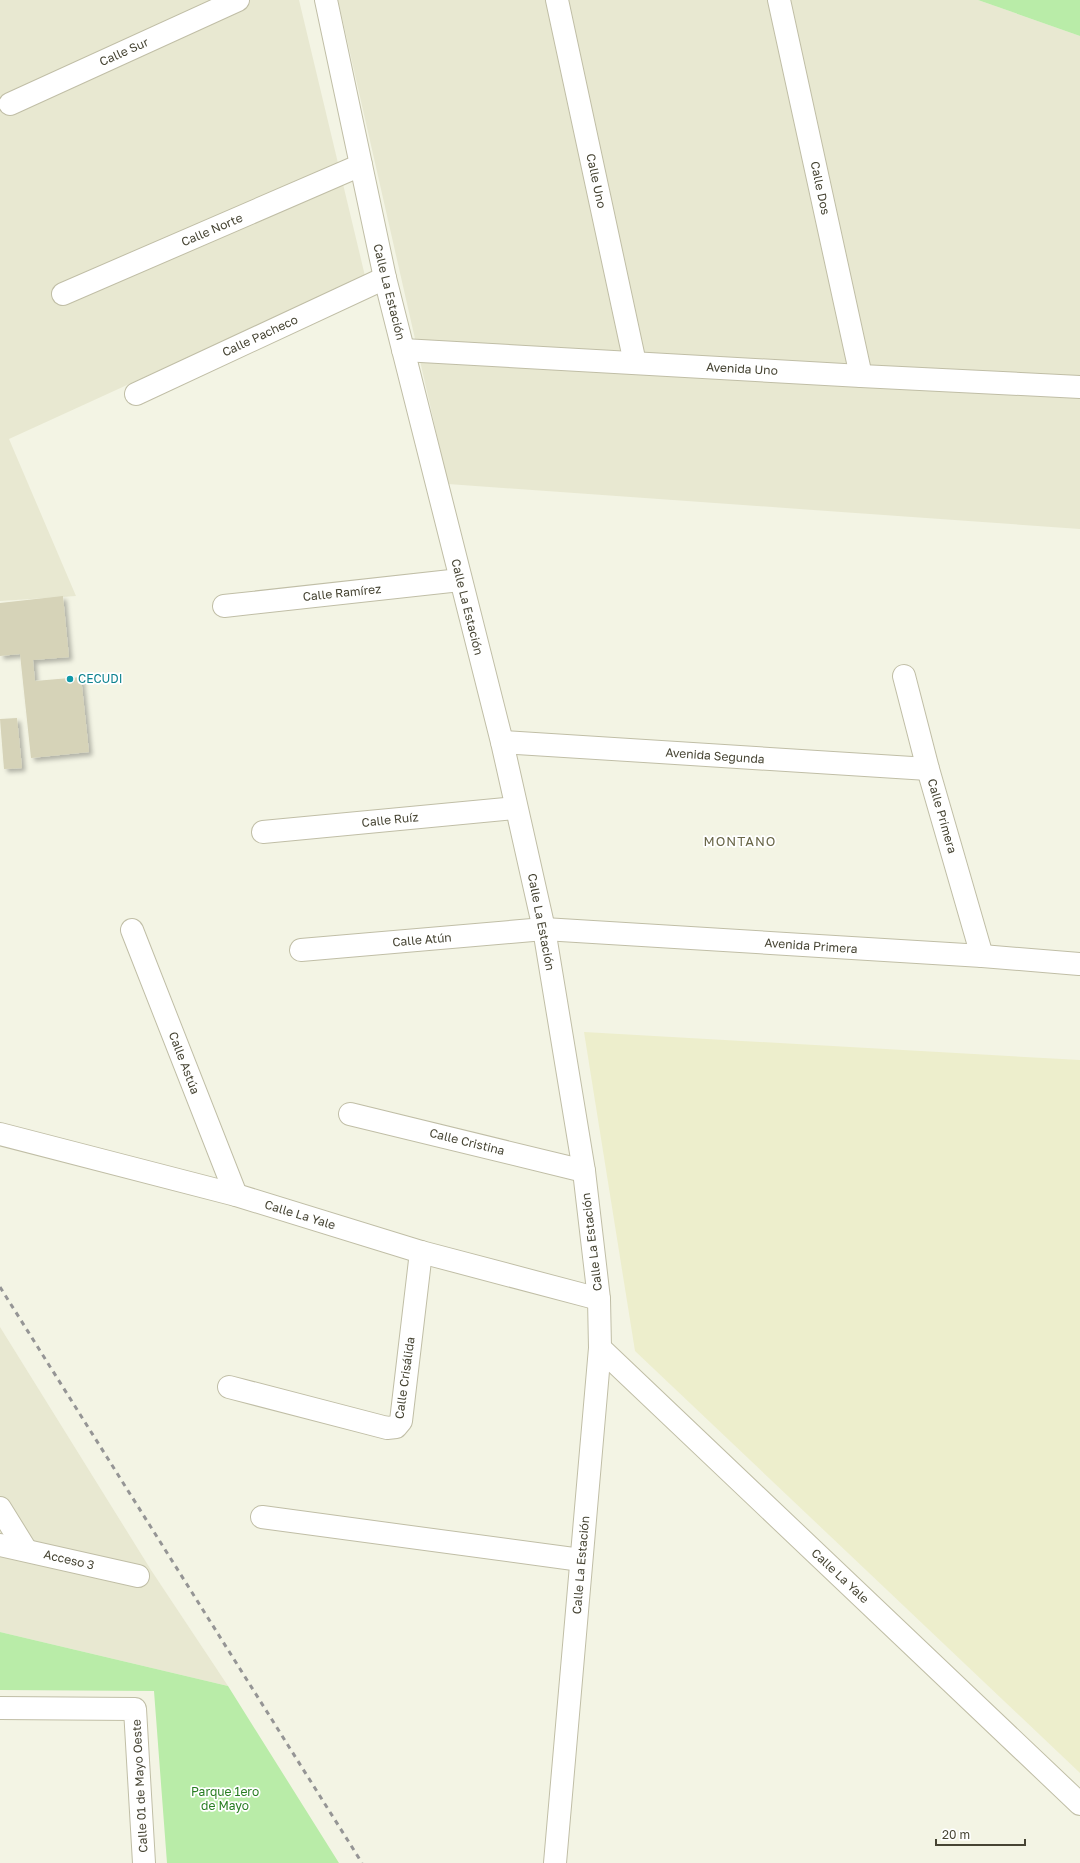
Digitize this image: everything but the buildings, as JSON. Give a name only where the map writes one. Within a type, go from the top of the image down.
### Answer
[{"type":"street","name":"Calle Sur","points":[[10,104],[238,0]]},
{"type":"street","name":"Calle La Estación","points":[[326,0],[385,278],[502,742],[544,929],[584,1171],[599,1299],[600,1348],[555,1863]]},
{"type":"street","name":"Calle Uno","points":[[557,0],[635,363]]},
{"type":"street","name":"Calle Dos","points":[[779,0],[861,376]]},
{"type":"street","name":"Calle Norte","points":[[63,294],[361,165]]},
{"type":"street","name":"Calle Pacheco","points":[[136,394],[385,278]]},
{"type":"street","name":"Avenida Uno","points":[[403,350],[1080,387]]},
{"type":"street","name":"Calle Ramírez","points":[[224,606],[460,580]]},
{"type":"street","name":"Calle Primera","points":[[904,676],[928,769],[982,956]]},
{"type":"street","name":"Avenida Segunda","points":[[502,742],[928,769]]},
{"type":"street","name":"Calle Ruíz","points":[[263,832],[516,808]]},
{"type":"street","name":"Avenida Primera","points":[[544,929],[982,956],[1079,964]]},
{"type":"street","name":"Calle Atún","points":[[301,950],[544,929]]},
{"type":"street","name":"Calle Astúa","points":[[132,930],[236,1195]]},
{"type":"street","name":"Calle Cristina","points":[[350,1114],[584,1171]]},
{"type":"street","name":"Calle La Yale","points":[[0,1134],[236,1195],[421,1252],[599,1299]]},
{"type":"street","name":"Calle Crisálida","points":[[230,1387],[387,1428],[396,1427],[401,1421],[421,1252]]},
{"type":"street","name":"Calle La Yale","points":[[600,1348],[1080,1804]]},
{"type":"street","points":[[0,1508],[26,1550]]},
{"type":"street","points":[[262,1517],[581,1560]]},
{"type":"street","name":"Acceso 3","points":[[0,1544],[138,1576]]},
{"type":"street","name":"Calle 01 de Mayo Oeste","points":[[0,1708],[135,1709],[144,1863]]},
{"type":"shaded area","points":[[0,0],[299,0],[365,276],[9,439],[76,596],[0,601]]},
{"type":"shaded area","points":[[338,0],[978,0],[1080,36],[1080,529],[448,484]]},
{"type":"shaded area","points":[[584,1032],[1080,1060],[1080,1773],[635,1351]]},
{"type":"shaded area","points":[[0,1327],[151,1570],[228,1686],[0,1632]]},
{"type":"green space","points":[[978,0],[1080,0],[1080,36]]},
{"type":"green space","name":"Parque 1ero de Mayo","points":[[0,1632],[228,1686],[339,1863],[167,1863],[154,1691],[0,1690]]},
{"type":"railway","points":[[0,1287],[362,1863]]},
{"type":"place","name":"CECUDI","points":[[70,679]]},
{"type":"district","name":"MONTANO","points":[[740,841]]}]
